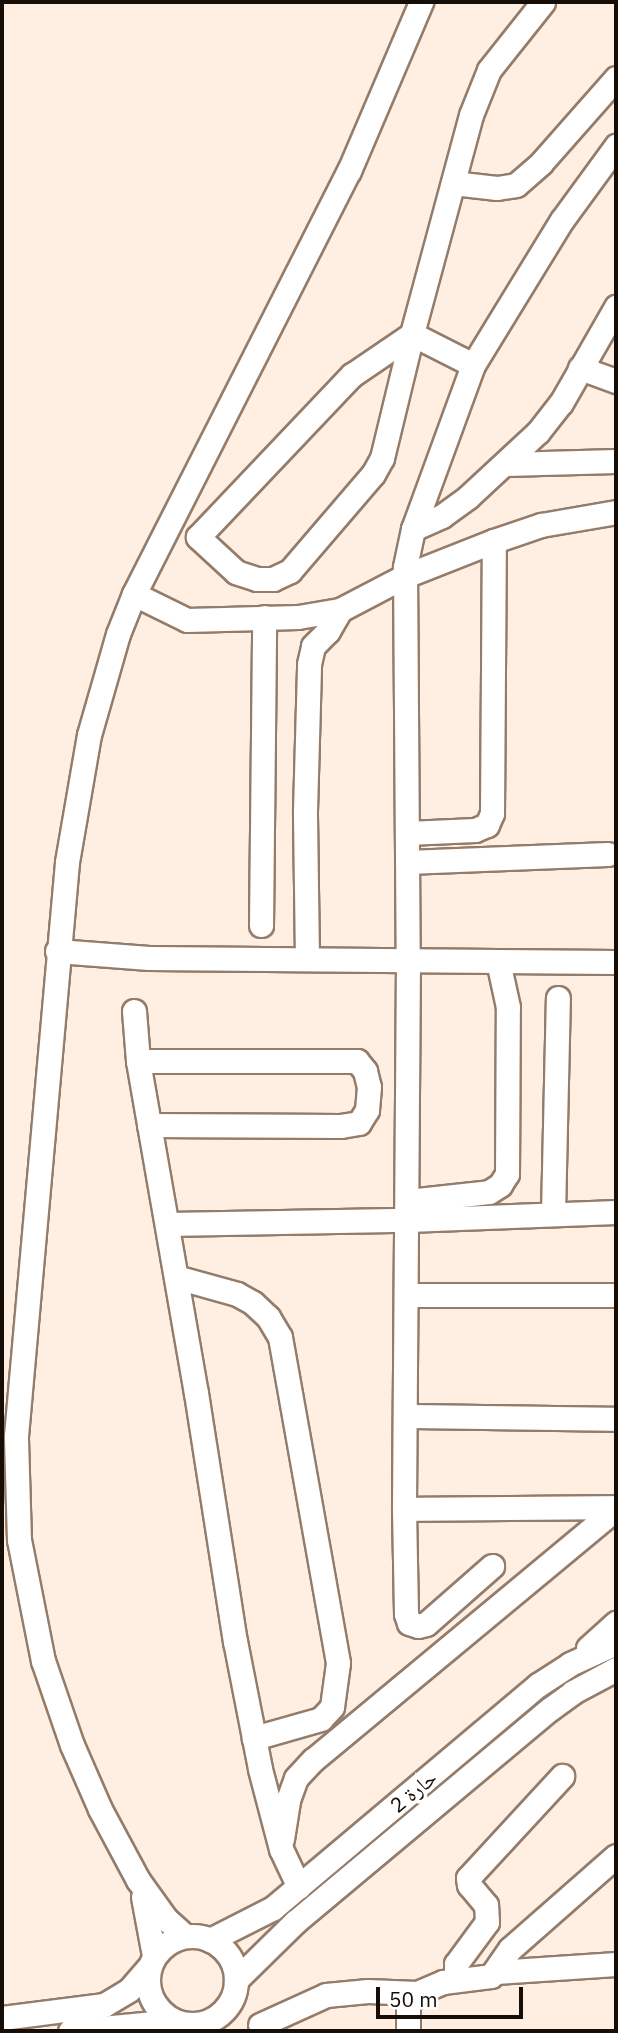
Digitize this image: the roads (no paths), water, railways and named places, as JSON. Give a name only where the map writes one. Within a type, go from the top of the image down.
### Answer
[{"type":"street","points":[[185,1936],[166,1919],[138,1880],[82,1769],[43,1661],[29,1601],[16,1508],[16,1436],[57,951],[76,793],[110,656],[134,594],[345,181],[421,2]]},
{"type":"street","points":[[412,334],[352,375],[198,537],[236,572],[257,579],[273,579],[290,571],[373,474],[382,458],[412,334],[471,115],[489,70],[543,2]]},
{"type":"street","points":[[453,183],[497,188],[516,184],[541,163],[616,78]]},
{"type":"street","points":[[492,1566],[426,1624],[418,1626],[409,1623],[406,1614],[404,1509],[408,1210],[405,576],[408,545],[413,529],[473,365],[562,220],[616,146]]},
{"type":"street","points":[[413,529],[442,516],[506,464],[561,403],[616,307]]},
{"type":"street","points":[[412,334],[473,365]]},
{"type":"street","points":[[580,368],[616,381]]},
{"type":"street","points":[[506,464],[616,461]]},
{"type":"street","points":[[134,594],[187,620],[298,617],[340,610],[405,576],[494,541],[541,525],[616,512]]},
{"type":"street","points":[[407,833],[475,830],[487,825],[492,813],[494,541]]},
{"type":"street","points":[[307,959],[305,811],[309,664],[313,646],[328,631],[340,610]]},
{"type":"street","points":[[261,925],[264,618]]},
{"type":"street","points":[[407,862],[608,854]]},
{"type":"street","points":[[57,951],[149,958],[616,961]]},
{"type":"street","points":[[408,1210],[489,1192],[500,1185],[507,1174],[508,1007],[498,961]]},
{"type":"street","points":[[553,1214],[558,998]]},
{"type":"street","points":[[134,1011],[138,1061],[254,1738],[281,1849],[299,1887]]},
{"type":"street","points":[[138,1061],[356,1061],[365,1071],[369,1087],[367,1110],[359,1123],[341,1126],[149,1125]]},
{"type":"street","points":[[167,1224],[408,1210],[553,1214],[616,1212]]},
{"type":"street","points":[[176,1277],[237,1294],[253,1303],[268,1317],[279,1337],[338,1663],[332,1707],[321,1719],[254,1738]]},
{"type":"street","points":[[407,1295],[616,1295]]},
{"type":"street","points":[[405,1416],[616,1419]]},
{"type":"street","points":[[281,1849],[288,1800],[296,1778],[313,1760],[616,1508]]},
{"type":"street","points":[[404,1509],[616,1508]]},
{"type":"street","points":[[570,1664],[616,1623]]},
{"type":"street","name":"حارة 2","points":[[210,1940],[242,1926],[299,1887],[538,1685],[570,1664],[616,1643]]},
{"type":"street","name":"حارة 2","points":[[235,1987],[305,1914],[550,1709],[573,1692],[616,1669]]},
{"type":"street","points":[[456,1980],[456,1964],[487,1922],[486,1905],[469,1885],[468,1878],[562,1776]]},
{"type":"street","points":[[496,1972],[510,1949],[616,1856]]},
{"type":"street","points":[[138,1880],[148,1914],[151,1962],[149,1993],[154,2004],[173,2021]]},
{"type":"street","points":[[2,2018],[104,2006],[129,1990],[173,1940],[185,1936],[210,1940],[229,1956],[235,1987],[262,2028],[326,1995],[368,1991],[417,1993],[456,1980],[486,1977],[496,1972],[616,1964]]},
{"type":"street","points":[[70,2031],[173,2021],[206,2028],[221,2014],[235,1987]]},
{"type":"street","points":[[408,2031],[408,2004],[417,1993]]}]
